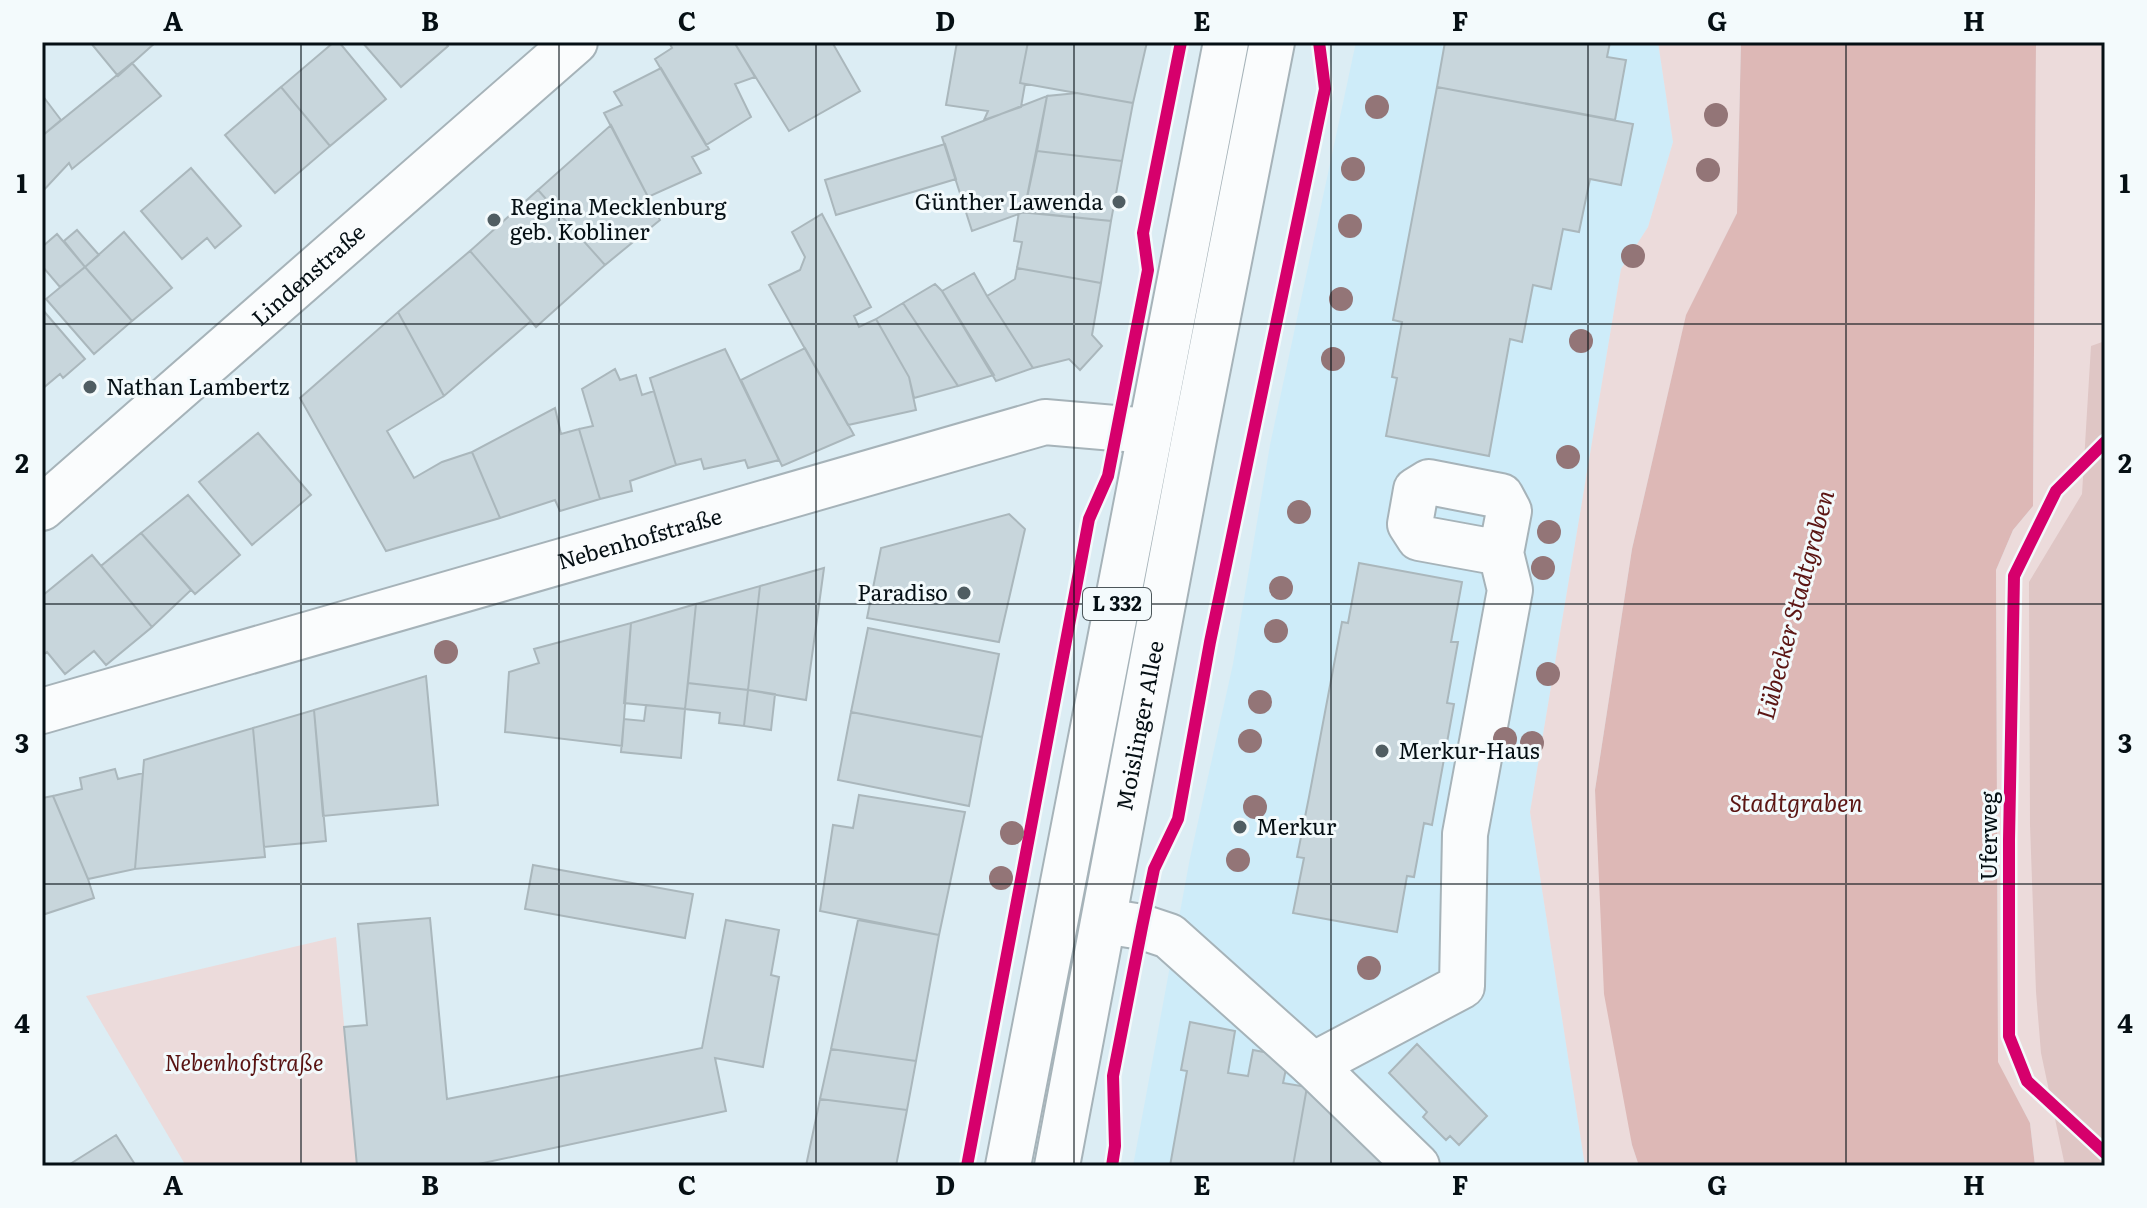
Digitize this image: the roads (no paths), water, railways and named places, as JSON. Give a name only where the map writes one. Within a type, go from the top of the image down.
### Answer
[{"type":"main road","name":"Lindenstraße","points":[[42,508],[575,42]]},
{"type":"main road","name":"Moislinger Allee","points":[[1008,1166],[1226,42]]},
{"type":"main road","name":"Moislinger Allee","points":[[1057,1166],[1272,42]]},
{"type":"main road","name":"Nebenhofstraße","points":[[42,711],[1045,422],[1149,431]]},
{"type":"main road","points":[[1149,431],[1194,439]]},
{"type":"main road","points":[[1313,1065],[1462,986],[1465,834],[1510,590],[1501,553]]},
{"type":"main road","points":[[1059,909],[1169,936],[1313,1065],[1417,1166]]},
{"type":"water","name":"Stadtgraben","points":[[1741,42],[2036,42],[2033,506],[2013,530],[1996,570],[1998,1062],[2030,1123],[2035,1166],[1639,1166],[1632,1145],[1604,994],[1595,790],[1632,549],[1686,315],[1737,213]]},
{"type":"place","name":"Günther Lawenda","points":[[1119,202]]},
{"type":"place","name":"Regina Mecklenburg geb. Kobliner","points":[[494,220]]},
{"type":"place","name":"Nathan Lambertz","points":[[90,387]]},
{"type":"place","name":"Paradiso","points":[[964,593]]},
{"type":"place","name":"Merkur-Haus","points":[[1382,751]]},
{"type":"place","name":"Merkur","points":[[1240,827]]},
{"type":"water label","name":"Lübecker Stadtgraben","points":[[1796,605]]}]
